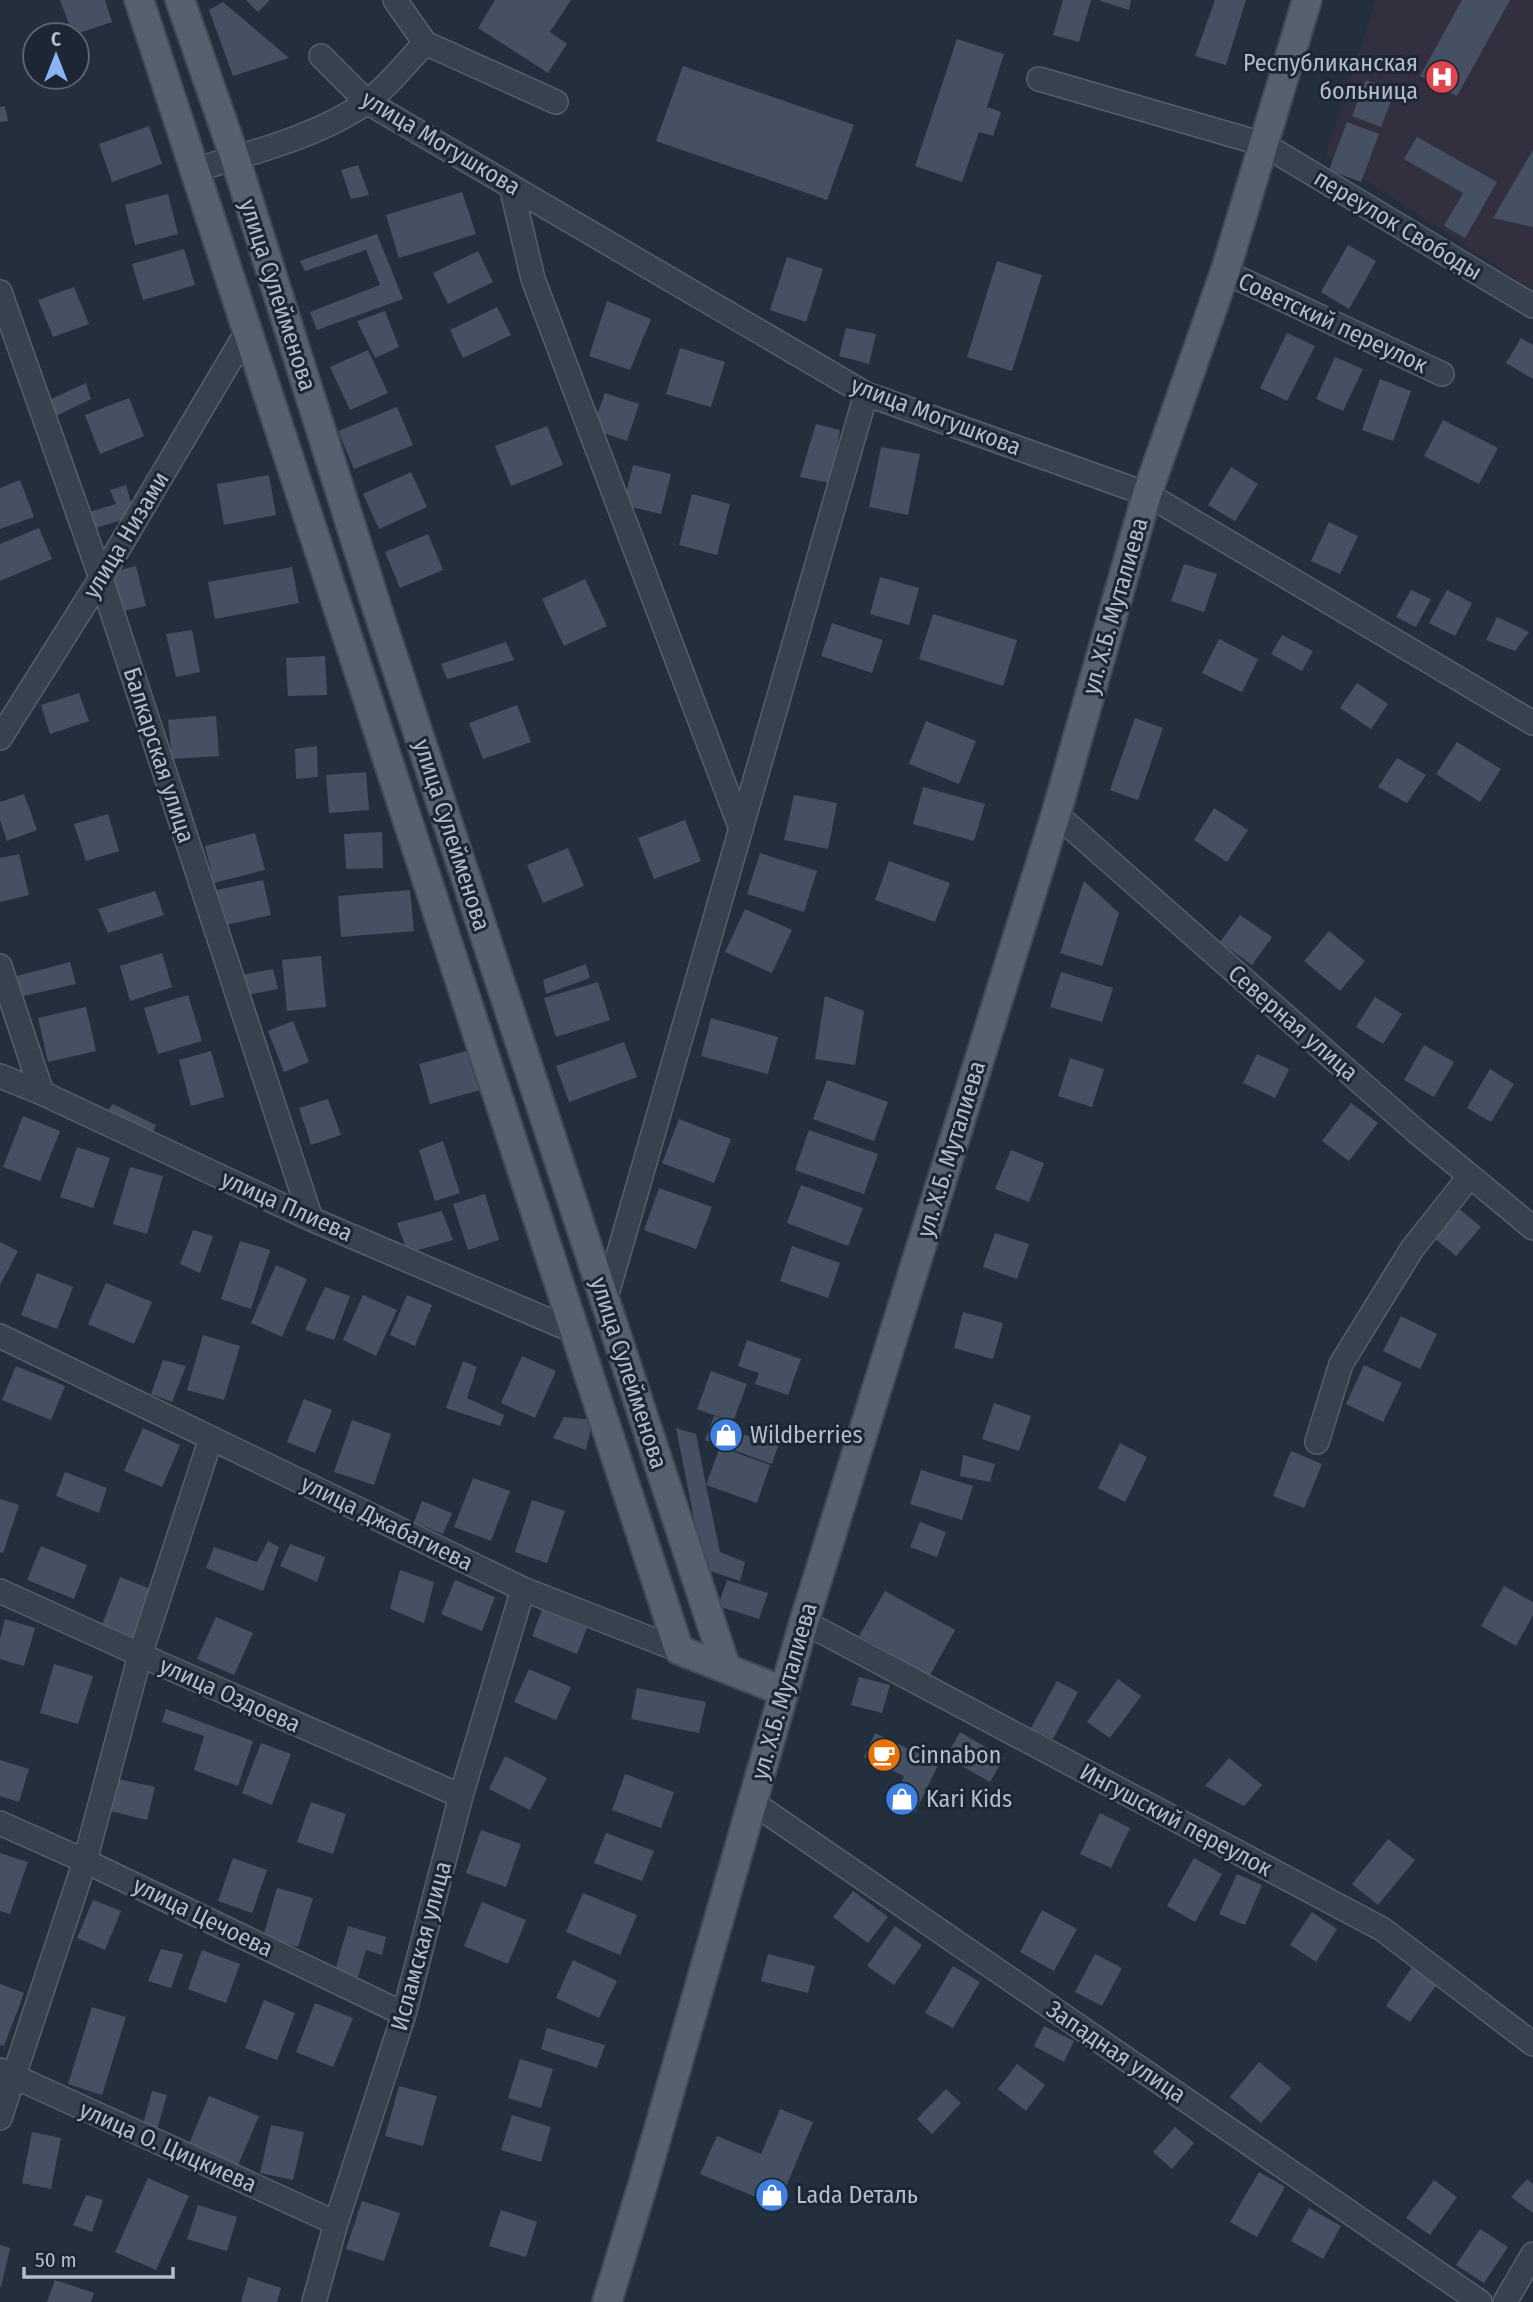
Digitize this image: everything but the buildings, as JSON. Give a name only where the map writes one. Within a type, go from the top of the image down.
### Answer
[{"type":"main road","name":"улица Сулейменова","points":[[139,0],[680,1650]]},
{"type":"main road","name":"улица Сулейменова","points":[[180,0],[235,158],[380,618],[726,1668]]},
{"type":"main road","name":"ул. Х.Б. Муталиева","points":[[607,2302],[647,2171],[783,1691],[1056,814],[1147,494],[1225,272],[1307,0]]},
{"type":"main road","name":"улица Джабагиева","points":[[680,1650],[783,1691]]},
{"type":"street","points":[[396,0],[425,43],[556,102]]},
{"type":"street","points":[[194,170],[332,124],[367,102],[425,43]]},
{"type":"street","name":"улица Могушкова","points":[[321,56],[367,102],[866,394],[1147,494],[1533,723]]},
{"type":"street","name":"переулок Свободы","points":[[1039,79],[1263,144],[1532,303]]},
{"type":"street","points":[[511,186],[533,279],[741,829]]},
{"type":"street","name":"Советский переулок","points":[[1225,272],[1442,374]]},
{"type":"street","name":"Балкарская улица","points":[[0,292],[101,579],[312,1219]]},
{"type":"street","name":"улица Низами","points":[[0,738],[101,579],[248,330]]},
{"type":"street","points":[[605,1301],[866,394]]},
{"type":"street","name":"Северная улица","points":[[1056,814],[1418,1133],[1533,1228]]},
{"type":"street","points":[[0,965],[42,1093]]},
{"type":"street","name":"улица Плиева","points":[[0,1076],[312,1219],[576,1332]]},
{"type":"street","points":[[1317,1442],[1341,1364],[1412,1250],[1470,1176]]},
{"type":"street","name":"улица Джабагиева","points":[[0,1336],[523,1589],[680,1650]]},
{"type":"street","points":[[0,2118],[7,2074],[85,1861],[141,1655],[211,1438]]},
{"type":"street","name":"Исламская улица","points":[[313,2302],[404,2014],[461,1796],[523,1589]]},
{"type":"street","name":"улица Оздоева","points":[[0,1591],[461,1796]]},
{"type":"street","name":"Ингушский переулок","points":[[804,1622],[1382,1929],[1533,2044]]},
{"type":"street","name":"Западная улица","points":[[752,1802],[1480,2302]]},
{"type":"street","name":"улица Цечоева","points":[[0,1823],[404,2014]]},
{"type":"street","name":"улица О. Цицкиева","points":[[7,2074],[336,2223]]},
{"type":"street","points":[[1505,2302],[1533,2254]]},
{"type":"shaded area","name":"Республиканская больница","points":[[1376,0],[1533,0],[1533,290],[1326,154]]},
{"type":"place","name":"Республиканская больница","points":[[1442,77]]},
{"type":"place","name":"Wildberries","points":[[726,1435]]},
{"type":"place","name":"Cinnabon","points":[[884,1755]]},
{"type":"place","name":"Kari Kids","points":[[902,1799]]},
{"type":"place","name":"Lada Dеталь","points":[[772,2195]]}]
